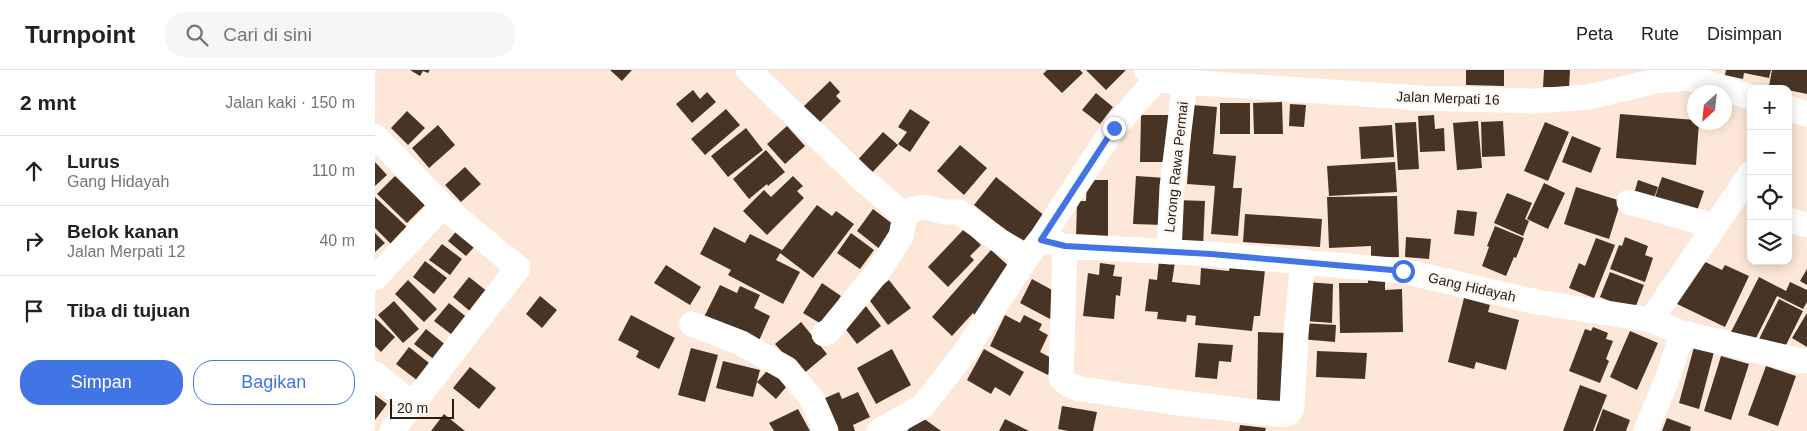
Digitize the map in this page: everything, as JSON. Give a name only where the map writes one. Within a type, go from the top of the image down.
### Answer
[{"type":"street","points":[[748,70],[863,179],[905,216],[901,236],[880,269],[830,330],[824,334]]},
{"type":"street","name":"Jalan Merpati 16","points":[[1164,76],[1420,98],[1534,101],[1589,97],[1655,80],[1688,74],[1707,83],[1747,96]]},
{"type":"street","points":[[879,431],[922,407],[963,355],[1114,128],[1164,76]]},
{"type":"street","name":"Lorong Rawa Permai","points":[[1164,76],[1172,187],[1169,252]]},
{"type":"street","points":[[375,136],[443,206],[518,268],[392,431]]},
{"type":"street","points":[[1651,320],[1714,226],[1740,207],[1750,175]]},
{"type":"street","points":[[1629,202],[1714,226]]},
{"type":"street","points":[[375,278],[443,206]]},
{"type":"street","name":"Gang Hidayah","points":[[905,216],[913,209],[925,207],[944,212],[959,212],[1000,241],[1034,248],[1065,246],[1169,252],[1303,261],[1403,271],[1537,302],[1651,320],[1682,334],[1801,361],[1807,360]]},
{"type":"street","points":[[1792,221],[1807,225]]},
{"type":"street","points":[[1065,246],[1061,378],[1069,385],[1079,389],[1162,401],[1284,416],[1292,408],[1296,334],[1303,261]]},
{"type":"street","points":[[692,324],[741,343],[787,368],[812,399],[826,431]]},
{"type":"street","points":[[1646,431],[1669,374],[1682,334]]},
{"type":"street","points":[[375,374],[412,404]]},
{"type":"building","points":[[410,70],[430,70],[428,73],[423,71],[420,76]]},
{"type":"building","points":[[610,70],[632,70],[622,81]]},
{"type":"building","points":[[1047,70],[1080,70],[1083,73],[1062,93],[1043,74]]},
{"type":"building","points":[[1086,70],[1126,70],[1106,90]]},
{"type":"building","points":[[1466,70],[1504,70],[1504,86],[1466,85]]},
{"type":"building","points":[[1544,70],[1570,70],[1569,88],[1543,87]]},
{"type":"building","points":[[1726,70],[1771,70],[1769,78],[1744,73],[1743,79],[1725,75]]},
{"type":"building","points":[[1772,70],[1807,70],[1807,94],[1792,91],[1792,85],[1769,85]]},
{"type":"building","points":[[830,81],[840,92],[836,96],[841,101],[819,123],[803,107]]},
{"type":"building","points":[[693,90],[700,99],[707,92],[716,102],[692,123],[676,104]]},
{"type":"building","points":[[1096,93],[1113,107],[1100,124],[1082,110]]},
{"type":"building","points":[[1282,102],[1283,134],[1254,134],[1253,103]]},
{"type":"building","points":[[1220,103],[1250,103],[1250,134],[1220,134]]},
{"type":"building","points":[[1290,104],[1306,105],[1304,127],[1289,126]]},
{"type":"building","points":[[1193,105],[1217,107],[1213,154],[1236,156],[1233,188],[1242,188],[1238,236],[1211,234],[1215,186],[1187,184]]},
{"type":"building","points":[[726,109],[740,125],[705,155],[691,139]]},
{"type":"building","points":[[910,109],[930,122],[910,152],[898,144],[907,132],[898,127]]},
{"type":"building","points":[[407,111],[425,128],[408,145],[391,128]]},
{"type":"building","points":[[1620,114],[1687,119],[1687,130],[1698,130],[1696,165],[1616,158]]},
{"type":"building","points":[[1141,115],[1169,115],[1169,162],[1140,162]]},
{"type":"building","points":[[1434,115],[1435,129],[1444,128],[1445,151],[1420,152],[1418,116]]},
{"type":"building","points":[[1478,121],[1482,168],[1457,170],[1453,123]]},
{"type":"building","points":[[1503,121],[1505,156],[1482,157],[1481,122]]},
{"type":"building","points":[[1416,122],[1419,169],[1398,170],[1395,123]]},
{"type":"building","points":[[1545,122],[1569,132],[1548,181],[1524,171]]},
{"type":"building","points":[[438,125],[455,145],[429,168],[412,148]]},
{"type":"building","points":[[1392,125],[1394,157],[1361,159],[1359,127]]},
{"type":"building","points":[[787,126],[805,146],[785,164],[767,144]]},
{"type":"building","points":[[746,128],[763,150],[728,177],[711,156]]},
{"type":"building","points":[[883,132],[898,145],[868,177],[854,164]]},
{"type":"building","points":[[1572,136],[1601,148],[1591,173],[1562,162]]},
{"type":"building","points":[[960,145],[987,168],[964,195],[937,171]]},
{"type":"building","points":[[766,150],[785,172],[749,199],[733,179]]},
{"type":"building","points":[[375,162],[387,175],[375,186]]},
{"type":"building","points":[[1395,162],[1397,192],[1329,196],[1327,166]]},
{"type":"building","points":[[465,167],[481,184],[461,202],[445,185]]},
{"type":"building","points":[[395,176],[425,205],[407,223],[377,194]]},
{"type":"building","points":[[793,176],[803,186],[797,191],[804,198],[767,235],[743,211],[764,190],[771,197]]},
{"type":"building","points":[[1136,176],[1166,178],[1164,225],[1133,224]]},
{"type":"building","points":[[996,177],[1045,216],[1023,244],[974,205]]},
{"type":"building","points":[[1662,177],[1704,191],[1697,211],[1653,203]]},
{"type":"building","points":[[1087,180],[1108,180],[1108,239],[1076,239],[1077,201],[1086,201]]},
{"type":"building","points":[[1638,180],[1658,187],[1652,203],[1633,197]]},
{"type":"building","points":[[1544,183],[1565,193],[1548,229],[1527,219]]},
{"type":"building","points":[[1576,187],[1621,201],[1609,239],[1564,224]]},
{"type":"building","points":[[1507,193],[1532,203],[1525,219],[1529,221],[1523,236],[1494,223]]},
{"type":"building","points":[[1397,196],[1399,257],[1371,258],[1371,246],[1329,248],[1327,197]]},
{"type":"building","points":[[375,197],[407,227],[391,244],[375,228]]},
{"type":"building","points":[[1175,200],[1205,201],[1203,247],[1173,245]]},
{"type":"building","points":[[817,205],[832,216],[836,211],[854,224],[813,278],[780,253]]},
{"type":"building","points":[[873,209],[898,228],[881,250],[857,231]]},
{"type":"building","points":[[1457,210],[1477,212],[1474,236],[1454,234]]},
{"type":"building","points":[[1245,214],[1322,219],[1320,247],[1243,242]]},
{"type":"building","points":[[1495,226],[1524,238],[1506,276],[1482,266]]},
{"type":"building","points":[[714,227],[745,243],[750,234],[782,250],[776,260],[800,272],[783,304],[728,275],[731,270],[700,254]]},
{"type":"building","points":[[459,228],[478,243],[466,256],[448,241]]},
{"type":"building","points":[[964,229],[981,245],[970,256],[974,260],[948,287],[928,267]]},
{"type":"building","points":[[375,233],[385,243],[375,252]]},
{"type":"building","points":[[851,233],[874,250],[860,269],[837,253]]},
{"type":"building","points":[[1406,237],[1431,239],[1429,259],[1405,257]]},
{"type":"building","points":[[1625,237],[1648,246],[1645,255],[1653,258],[1645,282],[1610,269],[1619,245],[1622,246]]},
{"type":"building","points":[[1596,238],[1615,245],[1594,298],[1569,288],[1579,263],[1585,266]]},
{"type":"building","points":[[442,244],[462,259],[450,275],[429,260]]},
{"type":"building","points":[[991,250],[1012,269],[977,318],[973,313],[952,336],[932,317]]},
{"type":"building","points":[[1697,258],[1722,270],[1725,265],[1749,276],[1725,327],[1675,303]]},
{"type":"building","points":[[425,261],[447,278],[434,294],[413,277]]},
{"type":"building","points":[[1159,261],[1175,262],[1172,282],[1200,285],[1201,268],[1229,271],[1230,266],[1265,270],[1260,316],[1254,316],[1252,331],[1195,325],[1196,316],[1187,315],[1186,322],[1157,319],[1158,312],[1145,311],[1149,279],[1157,280]]},
{"type":"building","points":[[1100,263],[1115,265],[1113,276],[1122,277],[1120,296],[1116,295],[1114,319],[1083,316],[1088,273],[1099,275]]},
{"type":"building","points":[[666,265],[701,287],[690,305],[654,283]]},
{"type":"building","points":[[1807,269],[1807,285],[1800,281]]},
{"type":"building","points":[[1610,272],[1644,285],[1634,311],[1600,297]]},
{"type":"building","points":[[469,277],[488,292],[471,312],[453,297]]},
{"type":"building","points":[[1759,277],[1786,291],[1790,282],[1807,290],[1807,302],[1803,309],[1777,296],[1753,344],[1731,332]]},
{"type":"building","points":[[1032,279],[1063,296],[1050,319],[1020,303]]},
{"type":"building","points":[[1368,279],[1385,279],[1385,290],[1402,289],[1403,332],[1340,333],[1339,283],[1368,283]]},
{"type":"building","points":[[408,280],[437,309],[424,322],[395,294]]},
{"type":"building","points":[[889,280],[911,308],[888,325],[867,297]]},
{"type":"building","points":[[1307,282],[1333,284],[1332,323],[1306,321]]},
{"type":"building","points":[[822,283],[841,296],[823,325],[803,313]]},
{"type":"building","points":[[720,285],[737,293],[740,286],[760,295],[754,308],[770,316],[757,345],[703,319]]},
{"type":"building","points":[[540,296],[557,310],[542,328],[526,314]]},
{"type":"building","points":[[1464,298],[1490,305],[1488,312],[1519,320],[1506,370],[1476,362],[1474,369],[1448,362]]},
{"type":"building","points":[[1779,299],[1803,311],[1783,351],[1759,339]]},
{"type":"building","points":[[394,301],[419,329],[403,343],[378,315]]},
{"type":"building","points":[[449,303],[469,319],[455,337],[434,321]]},
{"type":"building","points":[[865,305],[881,326],[857,344],[841,323]]},
{"type":"building","points":[[1807,313],[1807,347],[1792,338]]},
{"type":"building","points":[[631,315],[675,338],[659,369],[636,357],[639,351],[618,340]]},
{"type":"building","points":[[1005,315],[1020,323],[1024,315],[1042,324],[1039,330],[1048,335],[1040,352],[1055,360],[1048,375],[990,346]]},
{"type":"building","points":[[375,318],[395,337],[381,352],[375,346]]},
{"type":"building","points":[[801,322],[827,354],[802,375],[775,344]]},
{"type":"building","points":[[1301,323],[1336,325],[1335,342],[1300,339]]},
{"type":"building","points":[[1593,327],[1608,333],[1606,339],[1613,341],[1606,359],[1609,361],[1600,383],[1569,371],[1585,329],[1591,331]]},
{"type":"building","points":[[426,329],[447,346],[435,360],[414,344]]},
{"type":"building","points":[[1630,331],[1658,343],[1637,390],[1610,377]]},
{"type":"building","points":[[1258,332],[1287,333],[1286,401],[1257,400]]},
{"type":"building","points":[[1198,343],[1233,345],[1231,362],[1219,361],[1217,379],[1195,377]]},
{"type":"building","points":[[409,347],[434,367],[422,384],[396,364]]},
{"type":"building","points":[[1694,347],[1714,352],[1699,409],[1679,403]]},
{"type":"building","points":[[691,348],[718,355],[705,402],[678,395]]},
{"type":"building","points":[[892,349],[911,385],[876,404],[857,368]]},
{"type":"building","points":[[984,349],[1024,372],[1010,396],[995,387],[991,394],[967,380]]},
{"type":"building","points":[[1317,351],[1367,353],[1365,379],[1316,377]]},
{"type":"building","points":[[1721,356],[1749,364],[1731,420],[1704,411]]},
{"type":"building","points":[[723,361],[760,370],[753,397],[716,388]]},
{"type":"building","points":[[774,363],[792,380],[776,399],[757,382]]},
{"type":"building","points":[[1766,366],[1796,376],[1778,426],[1748,415]]},
{"type":"building","points":[[470,367],[496,388],[479,409],[453,388]]},
{"type":"building","points":[[1580,385],[1607,395],[1593,431],[1563,431]]},
{"type":"building","points":[[839,392],[842,399],[858,392],[870,417],[853,425],[855,431],[832,431],[818,401]]},
{"type":"building","points":[[375,395],[387,404],[375,420]]},
{"type":"building","points":[[1062,406],[1097,412],[1093,431],[1058,429]]},
{"type":"building","points":[[798,409],[810,431],[774,431],[769,423]]},
{"type":"building","points":[[1603,409],[1630,420],[1626,431],[1595,431]]},
{"type":"building","points":[[444,414],[465,431],[431,431]]},
{"type":"building","points":[[919,415],[941,431],[907,431]]},
{"type":"building","points":[[1667,418],[1691,427],[1690,431],[1662,431]]},
{"type":"building","points":[[1005,419],[1029,431],[999,431]]},
{"type":"building","points":[[1240,425],[1266,428],[1265,431],[1239,431]]},
{"type":"route","points":[[1114,128],[1041,240],[1065,246],[1211,254],[1403,271]]}]
